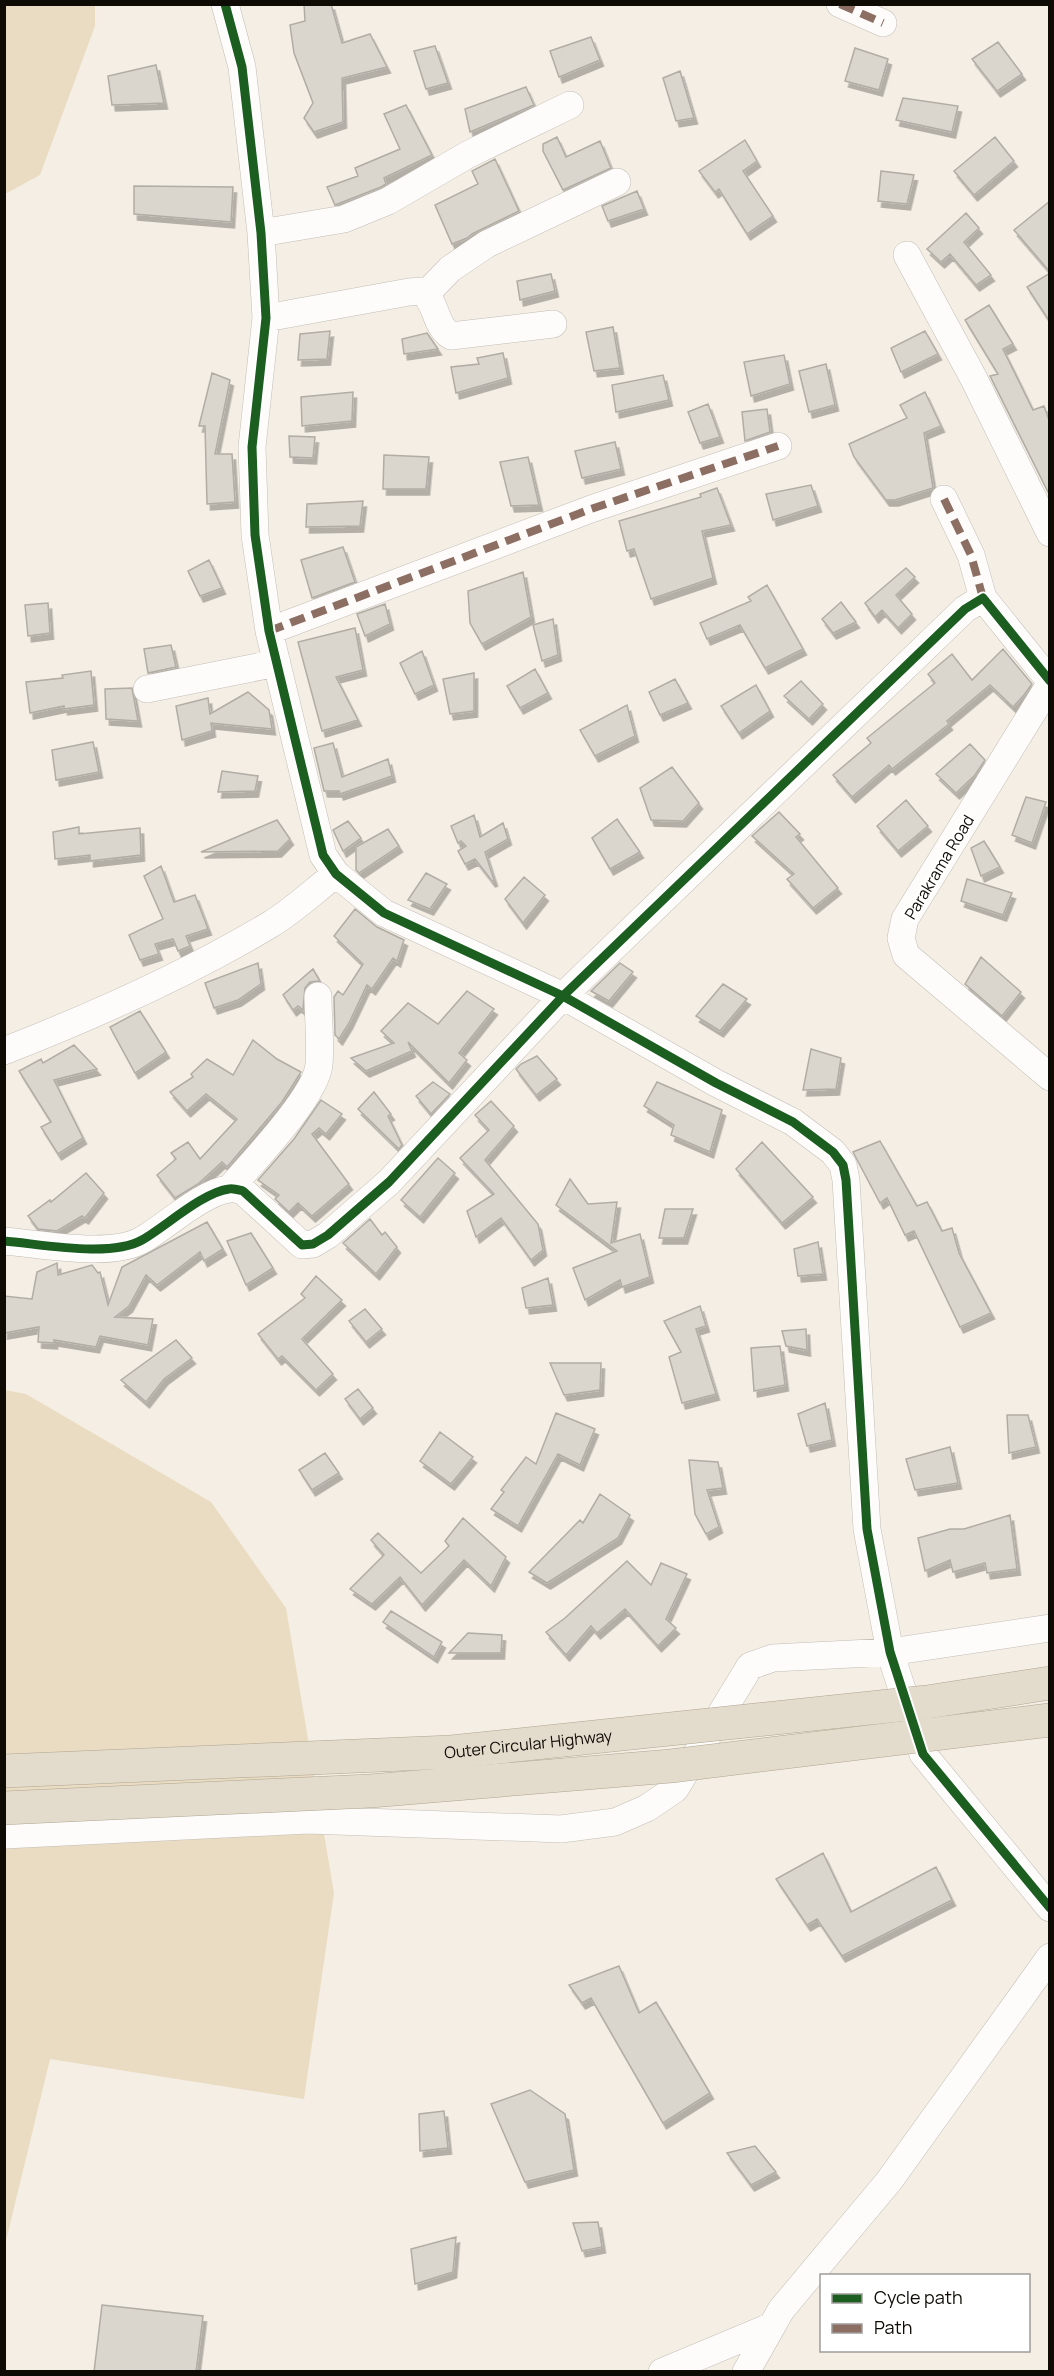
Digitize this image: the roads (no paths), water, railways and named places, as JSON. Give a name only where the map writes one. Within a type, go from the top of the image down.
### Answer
[{"type":"highway","name":"Outer Circular Highway","points":[[4,1771],[451,1752],[927,1702],[1050,1683]]},
{"type":"highway","name":"Outer Circular Highway","points":[[4,1808],[370,1791],[671,1766],[1050,1720]]},
{"type":"street","points":[[225,4],[242,67],[261,233],[266,318],[252,447],[255,535],[269,631],[322,855],[336,874],[384,913],[563,996],[716,1083],[793,1122],[834,1152],[843,1165],[846,1180],[867,1529],[890,1652],[922,1754],[1050,1908]]},
{"type":"street","points":[[840,4],[883,23]]},
{"type":"street","points":[[261,233],[344,219],[388,201],[469,154],[570,105]]},
{"type":"street","points":[[426,294],[450,269],[487,244],[617,182]]},
{"type":"street","points":[[907,255],[974,379],[1050,533]]},
{"type":"street","points":[[266,318],[422,291],[426,294],[445,332],[451,336],[553,324]]},
{"type":"street","points":[[269,631],[591,509],[778,446]]},
{"type":"street","points":[[944,499],[971,555],[983,598],[1050,682]]},
{"type":"street","points":[[230,1188],[243,1191],[302,1245],[313,1244],[328,1235],[389,1182],[563,996],[965,609],[983,598]]},
{"type":"street","points":[[147,689],[277,663]]},
{"type":"street","name":"Parakrama Road","points":[[1050,682],[905,920],[901,938],[906,955],[1050,1077]]},
{"type":"street","points":[[4,1051],[93,1016],[200,963],[272,923],[336,874]]},
{"type":"street","points":[[4,1240],[104,1250],[125,1247],[140,1241],[206,1198],[230,1188],[268,1145],[313,1084],[319,1067],[318,996]]},
{"type":"street","points":[[4,1836],[308,1820],[561,1829],[615,1822],[647,1808],[675,1789],[750,1666],[773,1658],[890,1652],[1050,1628]]},
{"type":"street","points":[[746,2372],[772,2326],[789,2302],[889,2181],[1050,1957]]},
{"type":"street","points":[[662,2372],[772,2326]]}]
